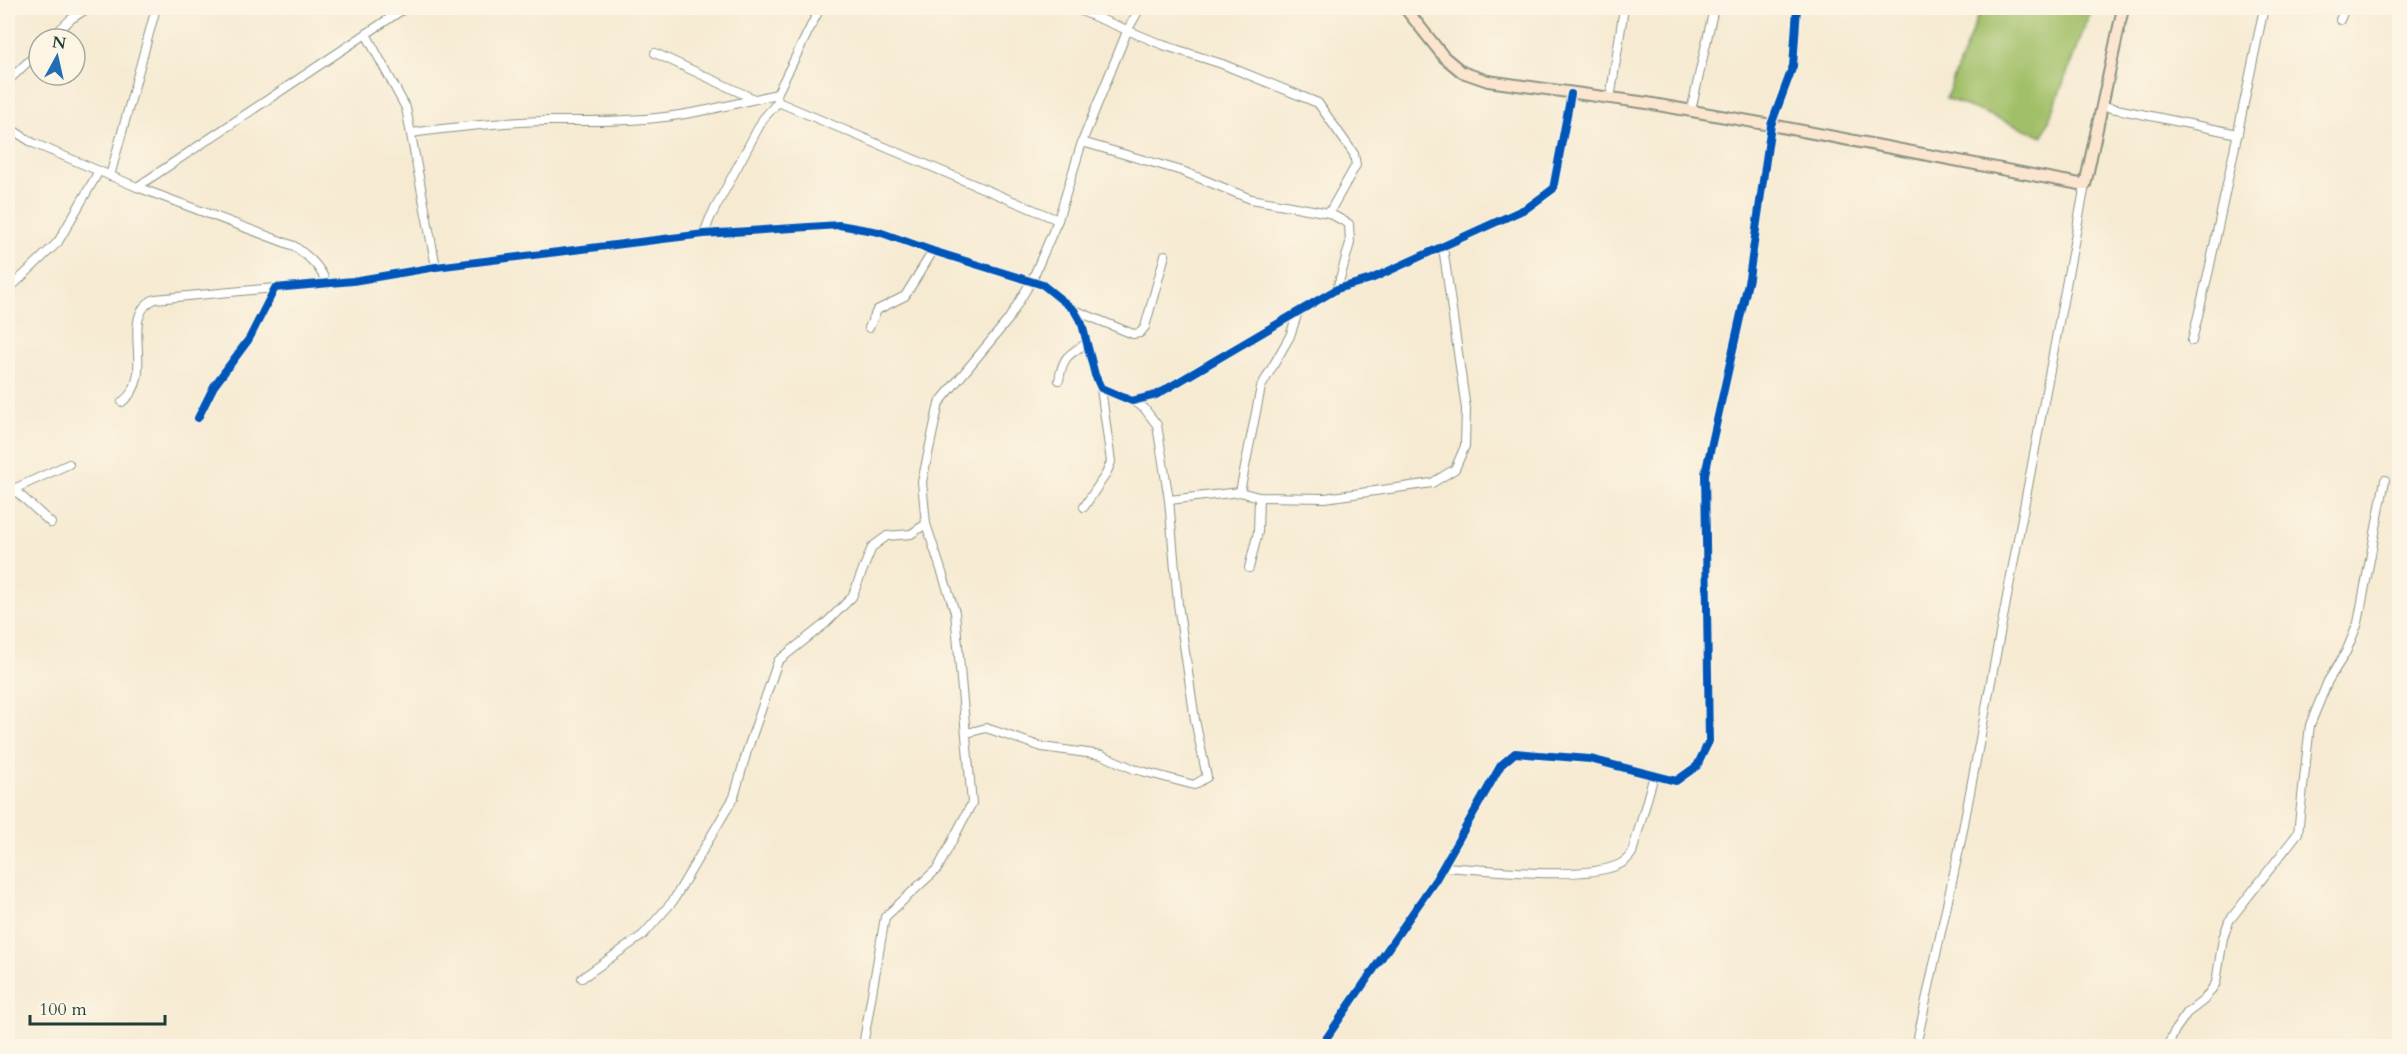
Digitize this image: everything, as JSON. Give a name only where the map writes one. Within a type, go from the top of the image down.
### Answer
[{"type":"street","points":[[62,27],[71,18],[88,8]]},
{"type":"street","points":[[110,176],[156,8]]},
{"type":"street","points":[[137,187],[405,8]]},
{"type":"street","points":[[704,234],[710,218],[763,119],[777,98],[820,8]]},
{"type":"street","points":[[1074,8],[1163,45],[1222,64],[1318,103],[1354,154],[1356,165],[1329,213]]},
{"type":"street","points":[[863,1047],[885,917],[938,868],[972,803],[955,612],[926,524],[922,482],[939,403],[1008,320],[1032,280],[1058,220],[1082,142],[1128,29],[1140,8]]},
{"type":"street","points":[[1405,8],[1444,57],[1462,72],[1488,81],[1691,111],[2085,185]]},
{"type":"street","points":[[1610,99],[1624,8]]},
{"type":"street","points":[[1691,111],[1714,8]]},
{"type":"street","points":[[1321,1047],[1443,867],[1501,765],[1515,753],[1590,759],[1676,781],[1697,766],[1709,741],[1705,474],[1749,278],[1771,125],[1792,66],[1797,8]]},
{"type":"street","points":[[1916,1047],[1960,845],[2085,185],[2123,8]]},
{"type":"street","points":[[2192,341],[2210,270],[2264,8]]},
{"type":"street","points":[[2340,20],[2345,8]]},
{"type":"street","points":[[366,34],[406,108],[436,267]]},
{"type":"street","points":[[655,53],[754,99]]},
{"type":"street","points":[[8,81],[27,63]]},
{"type":"street","points":[[1132,401],[1156,395],[1337,289],[1371,279],[1527,208],[1553,189],[1571,94]]},
{"type":"street","points":[[411,133],[474,125],[547,121],[597,122],[686,115],[754,99],[777,98],[1058,220]]},
{"type":"street","points":[[2102,106],[2238,134]]},
{"type":"street","points":[[8,127],[33,143],[110,176],[294,246],[309,256],[321,271],[326,282]]},
{"type":"street","points":[[1082,142],[1182,171],[1251,199],[1329,213],[1348,224],[1350,233],[1350,243],[1337,289]]},
{"type":"street","points":[[8,290],[58,242],[99,171]]},
{"type":"street","points":[[122,402],[130,396],[137,380],[139,312],[145,304],[155,300],[353,281],[436,267],[704,234],[839,225],[879,232],[933,251],[1032,280],[1043,285],[1074,310],[1133,334],[1140,333],[1145,327],[1165,255]]},
{"type":"street","points":[[1169,500],[1240,492],[1259,497],[1325,498],[1432,483],[1455,469],[1465,446],[1466,410],[1443,246]]},
{"type":"street","points":[[869,328],[877,310],[905,296],[933,251]]},
{"type":"street","points":[[198,418],[214,386],[249,339],[275,288]]},
{"type":"street","points":[[1074,310],[1082,324],[1095,375],[1101,388],[1111,462],[1106,474],[1084,507]]},
{"type":"street","points":[[1240,492],[1261,387],[1290,336],[1298,312]]},
{"type":"street","points":[[1059,380],[1061,365],[1066,357],[1087,344]]},
{"type":"street","points":[[967,733],[986,728],[1042,747],[1102,755],[1134,769],[1194,785],[1207,777],[1195,720],[1178,604],[1169,500],[1156,425],[1144,408],[1101,388]]},
{"type":"street","points":[[51,523],[10,486],[69,464]]},
{"type":"street","points":[[2168,1047],[2175,1030],[2187,1013],[2204,1000],[2216,983],[2223,938],[2229,921],[2298,833],[2310,725],[2328,681],[2355,633],[2385,480]]},
{"type":"street","points":[[1249,568],[1258,532],[1259,497]]},
{"type":"street","points":[[582,978],[643,934],[673,901],[734,797],[778,661],[826,623],[852,597],[872,547],[887,536],[911,534],[926,524]]},
{"type":"street","points":[[1443,867],[1549,873],[1590,871],[1616,866],[1626,861],[1632,853],[1654,775]]},
{"type":"green space","points":[[1981,8],[2092,8],[2043,136],[1946,98]]},
{"type":"cycle path","points":[[1321,1046],[1436,879],[1501,765],[1515,753],[1590,759],[1676,781],[1697,766],[1709,741],[1705,474],[1749,278],[1771,125],[1793,66],[1797,8]]},
{"type":"cycle path","points":[[198,418],[214,386],[249,339],[275,288],[353,281],[436,267],[704,234],[839,225],[879,232],[1043,285],[1074,310],[1082,324],[1095,375],[1101,388],[1132,401],[1156,395],[1337,289],[1371,279],[1527,208],[1553,189],[1571,94]]}]
